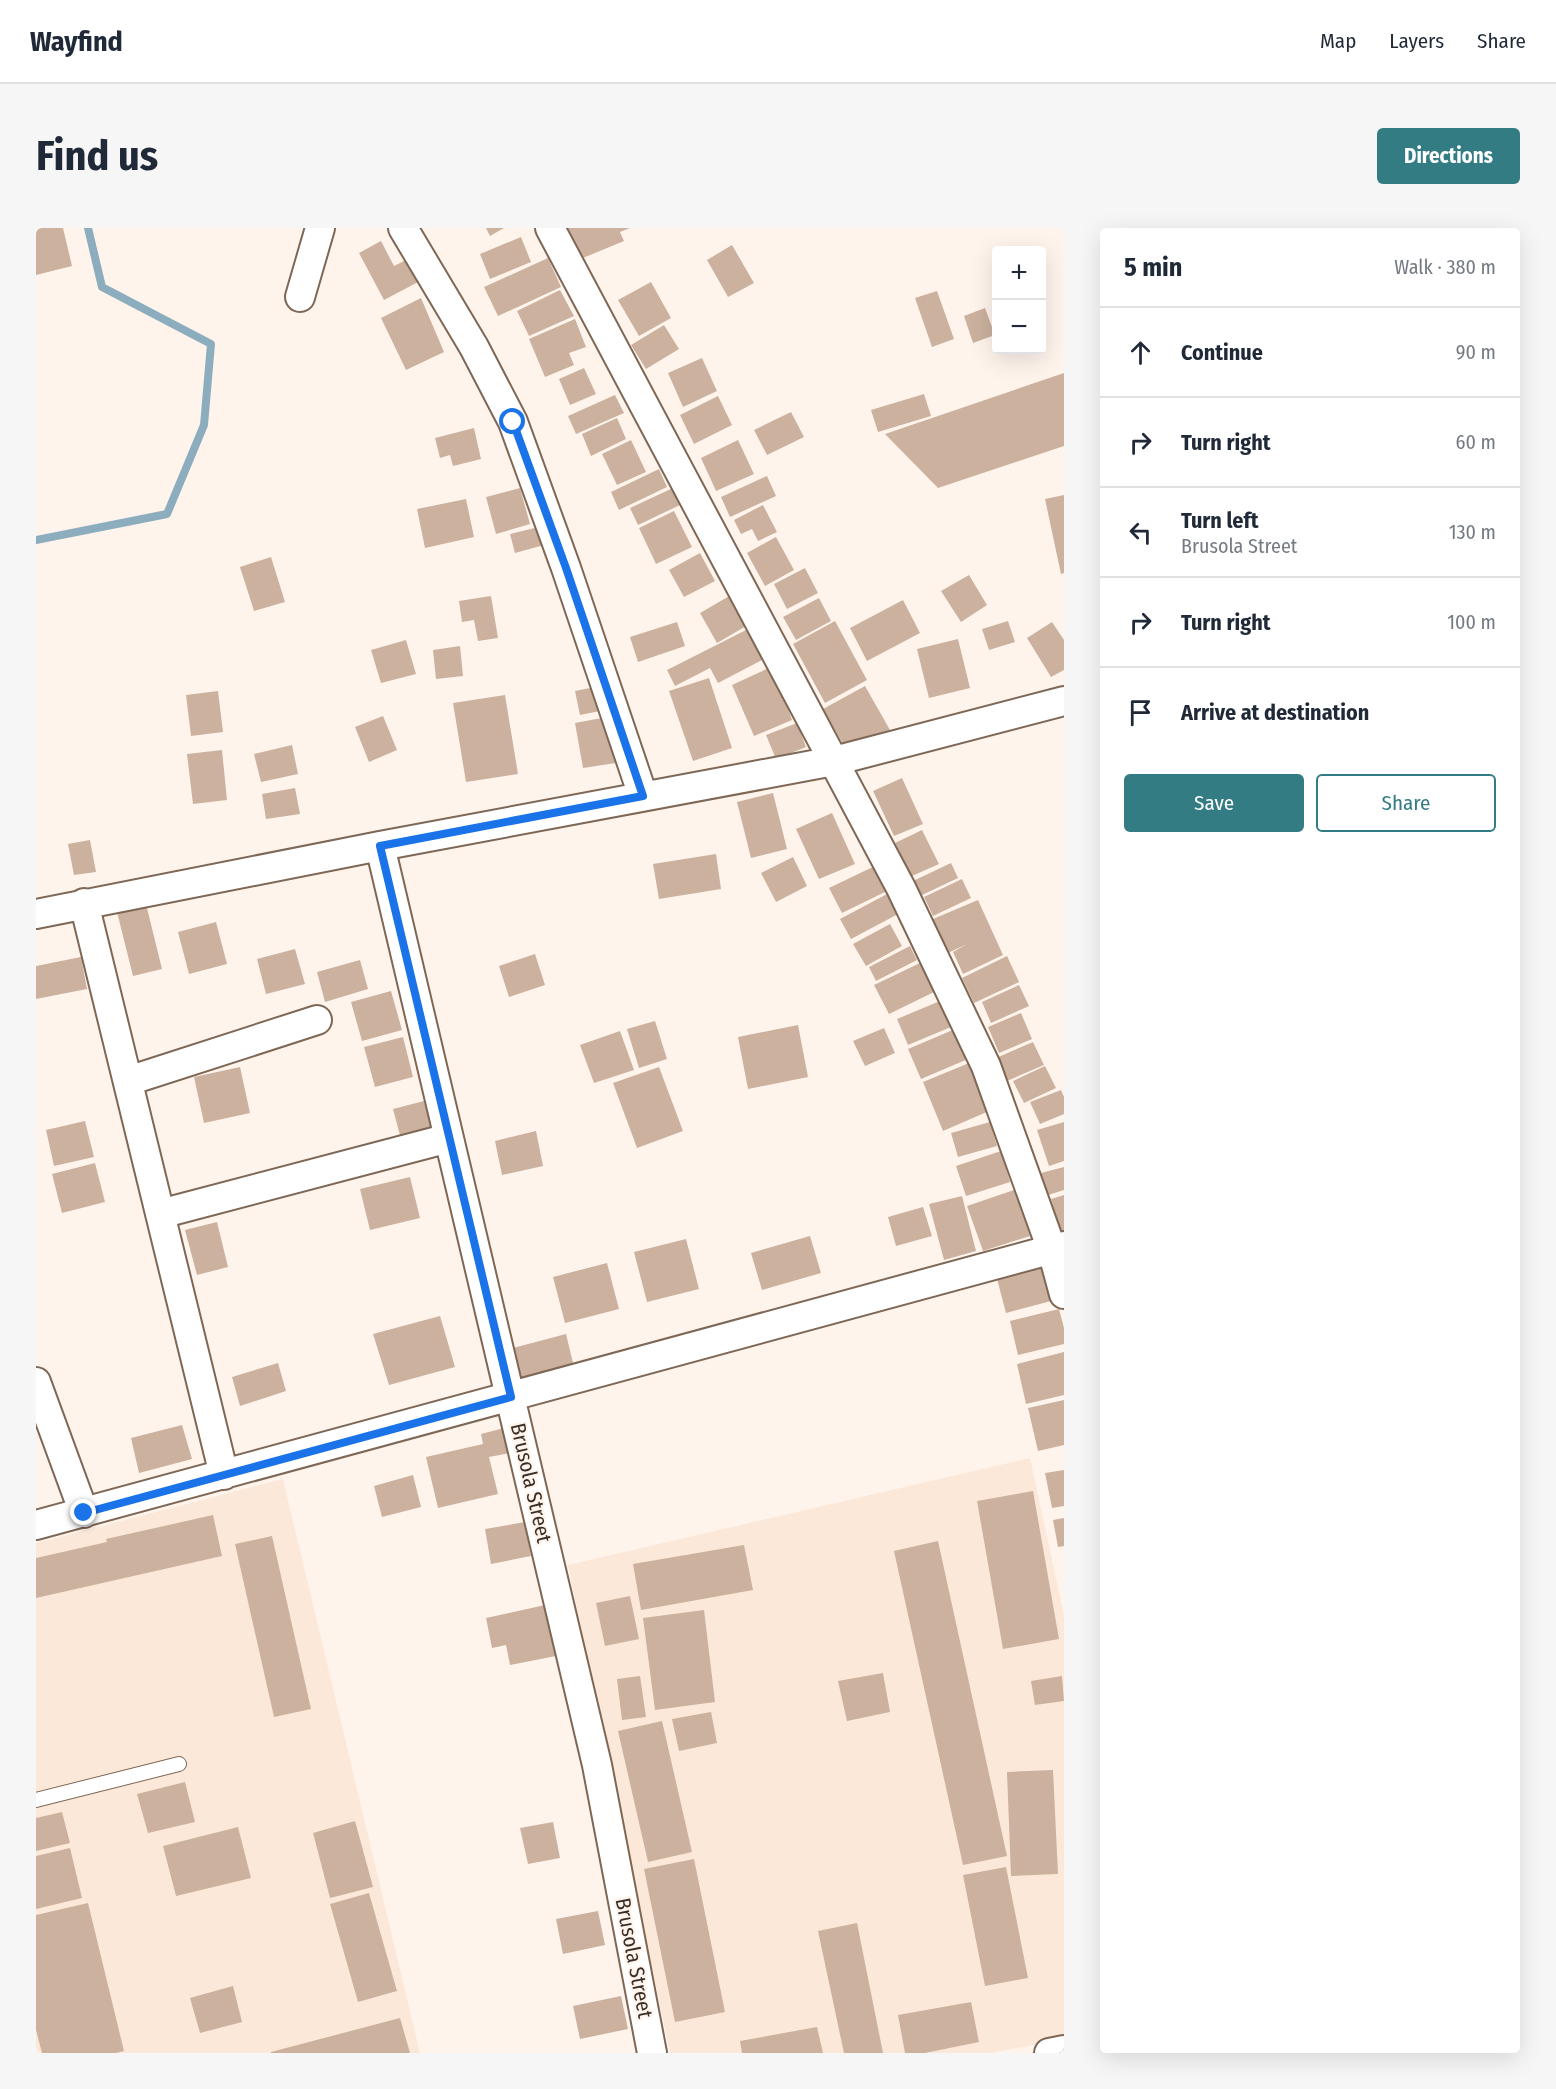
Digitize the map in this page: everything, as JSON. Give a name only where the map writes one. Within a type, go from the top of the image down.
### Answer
[{"type":"street","points":[[300,297],[320,228]]},
{"type":"street","points":[[403,228],[474,347],[513,422],[566,568],[643,796]]},
{"type":"street","points":[[550,228],[901,888],[986,1066],[1058,1248],[1064,1294]]},
{"type":"street","points":[[36,914],[380,846],[834,761],[1064,701]]},
{"type":"street","name":"Brusola Street","points":[[380,846],[597,1766],[652,2053]]},
{"type":"street","points":[[84,903],[224,1475]]},
{"type":"street","points":[[128,1081],[317,1020]]},
{"type":"street","points":[[160,1214],[449,1138]]},
{"type":"street","points":[[36,1525],[1058,1248]]},
{"type":"street","points":[[36,1382],[84,1513]]},
{"type":"street","points":[[1049,2053],[1064,2050]]},
{"type":"lane","points":[[36,1800],[179,1764]]},
{"type":"shaded area","points":[[1030,1458],[1064,1615],[1064,2039],[991,2053],[670,2053],[568,1565]]},
{"type":"shaded area","points":[[283,1479],[420,2053],[36,2053],[36,1543]]},
{"type":"building","points":[[36,228],[63,228],[72,266],[36,275]]},
{"type":"building","points":[[486,228],[504,228],[490,236]]},
{"type":"building","points":[[564,228],[630,228],[620,232],[624,241],[578,260]]},
{"type":"building","points":[[521,237],[531,262],[490,279],[480,254]]},
{"type":"building","points":[[381,241],[394,266],[408,259],[420,281],[384,300],[359,253]]},
{"type":"building","points":[[732,245],[754,283],[728,297],[707,260]]},
{"type":"building","points":[[548,258],[561,287],[498,316],[484,287]]},
{"type":"building","points":[[651,282],[671,318],[639,336],[618,300]]},
{"type":"building","points":[[560,290],[574,316],[529,336],[517,311]]},
{"type":"building","points":[[937,291],[954,339],[932,347],[915,298]]},
{"type":"building","points":[[421,298],[444,352],[406,370],[381,318]]},
{"type":"building","points":[[985,308],[992,327],[992,336],[973,343],[964,316]]},
{"type":"building","points":[[575,319],[586,347],[569,353],[574,365],[545,377],[529,339]]},
{"type":"building","points":[[664,325],[679,349],[646,369],[631,345]]},
{"type":"building","points":[[702,358],[717,391],[683,407],[668,373]]},
{"type":"building","points":[[584,368],[596,394],[570,405],[559,379]]},
{"type":"building","points":[[1064,373],[1064,446],[938,488],[885,434]]},
{"type":"building","points":[[924,394],[931,416],[878,432],[871,410]]},
{"type":"building","points":[[615,395],[624,413],[576,434],[568,416]]},
{"type":"building","points":[[718,396],[732,425],[694,444],[680,415]]},
{"type":"building","points":[[791,412],[804,437],[767,455],[754,430]]},
{"type":"building","points":[[617,418],[626,439],[591,456],[582,434]]},
{"type":"building","points":[[474,428],[481,459],[453,466],[450,455],[440,458],[435,438]]},
{"type":"building","points":[[631,440],[646,472],[617,485],[602,454]]},
{"type":"building","points":[[738,440],[754,474],[716,491],[701,458]]},
{"type":"building","points":[[659,469],[667,487],[619,510],[611,492]]},
{"type":"building","points":[[767,476],[776,496],[730,517],[721,497]]},
{"type":"building","points":[[520,488],[530,524],[496,534],[486,497]]},
{"type":"building","points":[[673,488],[680,505],[638,525],[630,508]]},
{"type":"building","points":[[1064,495],[1064,573],[1061,574],[1045,499]]},
{"type":"building","points":[[466,499],[474,537],[425,548],[417,509]]},
{"type":"building","points":[[763,505],[777,532],[758,541],[752,529],[741,534],[734,520]]},
{"type":"building","points":[[674,511],[692,547],[656,564],[639,528]]},
{"type":"building","points":[[539,527],[544,545],[515,553],[510,534]]},
{"type":"building","points":[[776,537],[794,570],[765,586],[747,553]]},
{"type":"building","points":[[700,553],[715,581],[684,597],[669,570]]},
{"type":"building","points":[[271,557],[285,602],[254,611],[240,567]]},
{"type":"building","points":[[805,568],[818,593],[787,609],[774,584]]},
{"type":"building","points":[[969,575],[987,605],[961,622],[941,591]]},
{"type":"building","points":[[731,595],[748,625],[717,643],[700,613]]},
{"type":"building","points":[[491,596],[498,638],[478,641],[474,620],[462,622],[459,601]]},
{"type":"building","points":[[819,598],[831,621],[796,640],[783,617]]},
{"type":"building","points":[[903,600],[920,633],[867,661],[850,628]]},
{"type":"building","points":[[835,621],[867,680],[825,703],[793,644]]},
{"type":"building","points":[[1008,621],[1015,642],[989,650],[982,629]]},
{"type":"building","points":[[677,622],[685,646],[638,662],[630,637]]},
{"type":"building","points":[[1052,622],[1064,640],[1064,670],[1051,677],[1027,638]]},
{"type":"building","points":[[748,629],[764,659],[718,683],[710,668],[675,686],[667,670]]},
{"type":"building","points":[[958,639],[970,688],[929,698],[917,649]]},
{"type":"building","points":[[406,640],[416,674],[381,683],[371,650]]},
{"type":"building","points":[[460,646],[463,676],[436,679],[433,650]]},
{"type":"building","points":[[773,666],[792,720],[754,736],[732,685]]},
{"type":"building","points":[[709,678],[732,748],[693,761],[669,691]]},
{"type":"building","points":[[600,686],[605,710],[580,715],[575,691]]},
{"type":"building","points":[[865,686],[890,730],[843,744],[823,709]]},
{"type":"building","points":[[218,691],[223,732],[191,736],[186,695]]},
{"type":"building","points":[[505,695],[518,774],[466,782],[453,703]]},
{"type":"building","points":[[383,716],[397,750],[369,762],[355,727]]},
{"type":"building","points":[[607,717],[616,763],[583,768],[575,723]]},
{"type":"building","points":[[797,723],[806,747],[776,759],[766,735]]},
{"type":"building","points":[[292,745],[298,774],[261,782],[254,754]]},
{"type":"building","points":[[222,750],[227,800],[193,804],[187,754]]},
{"type":"building","points":[[902,778],[923,824],[894,836],[873,791]]},
{"type":"building","points":[[295,788],[300,814],[266,819],[262,794]]},
{"type":"building","points":[[773,793],[787,849],[751,858],[737,802]]},
{"type":"building","points":[[832,813],[855,864],[819,879],[796,829]]},
{"type":"building","points":[[922,830],[939,864],[912,876],[895,843]]},
{"type":"building","points":[[90,840],[96,872],[74,875],[68,844]]},
{"type":"building","points":[[716,854],[721,889],[659,899],[653,864]]},
{"type":"building","points":[[793,857],[807,886],[776,902],[761,873]]},
{"type":"building","points":[[951,863],[958,878],[920,896],[913,881]]},
{"type":"building","points":[[879,864],[891,889],[842,913],[829,888]]},
{"type":"building","points":[[962,879],[971,898],[933,916],[924,897]]},
{"type":"building","points":[[889,893],[900,913],[851,939],[840,919]]},
{"type":"building","points":[[978,900],[1003,955],[963,974],[953,952],[967,944],[948,953],[933,919]]},
{"type":"building","points":[[146,904],[162,969],[133,976],[117,912]]},
{"type":"building","points":[[216,922],[227,964],[189,974],[178,932]]},
{"type":"building","points":[[890,924],[902,946],[866,966],[853,944]]},
{"type":"building","points":[[910,946],[917,960],[876,981],[869,967]]},
{"type":"building","points":[[295,949],[305,984],[266,994],[257,959]]},
{"type":"building","points":[[535,954],[545,985],[509,997],[499,966]]},
{"type":"building","points":[[1007,956],[1019,982],[974,1003],[962,978]]},
{"type":"building","points":[[81,957],[87,989],[36,999],[36,966]]},
{"type":"building","points":[[360,960],[368,989],[325,1002],[317,972]]},
{"type":"building","points":[[920,963],[934,992],[889,1014],[874,985]]},
{"type":"building","points":[[1019,985],[1029,1006],[991,1023],[982,1002]]},
{"type":"building","points":[[391,991],[402,1030],[362,1041],[351,1002]]},
{"type":"building","points":[[940,1001],[951,1027],[908,1045],[897,1019]]},
{"type":"building","points":[[1021,1013],[1032,1039],[999,1053],[988,1027]]},
{"type":"building","points":[[655,1021],[667,1059],[639,1068],[627,1029]]},
{"type":"building","points":[[798,1025],[808,1077],[748,1089],[738,1037]]},
{"type":"building","points":[[884,1028],[895,1053],[865,1066],[853,1041]]},
{"type":"building","points":[[955,1029],[968,1059],[921,1079],[908,1049]]},
{"type":"building","points":[[620,1031],[634,1070],[594,1083],[580,1045]]},
{"type":"building","points":[[403,1037],[413,1077],[375,1087],[364,1047]]},
{"type":"building","points":[[1033,1042],[1044,1065],[1007,1081],[996,1058]]},
{"type":"building","points":[[969,1063],[989,1111],[943,1131],[923,1082]]},
{"type":"building","points":[[1045,1066],[1056,1088],[1024,1103],[1013,1081]]},
{"type":"building","points":[[240,1067],[250,1113],[204,1123],[194,1077]]},
{"type":"building","points":[[659,1067],[683,1131],[637,1148],[613,1083]]},
{"type":"building","points":[[1061,1090],[1064,1097],[1064,1114],[1040,1124],[1030,1102]]},
{"type":"building","points":[[424,1101],[432,1131],[401,1139],[393,1109]]},
{"type":"building","points":[[85,1121],[94,1157],[54,1166],[46,1130]]},
{"type":"building","points":[[990,1122],[997,1146],[958,1157],[951,1133]]},
{"type":"building","points":[[1064,1122],[1064,1161],[1049,1166],[1037,1130]]},
{"type":"building","points":[[536,1131],[543,1166],[502,1175],[495,1141]]},
{"type":"building","points":[[1001,1151],[1010,1182],[966,1196],[956,1166]]},
{"type":"building","points":[[95,1163],[105,1202],[62,1213],[52,1174]]},
{"type":"building","points":[[1064,1167],[1064,1190],[1048,1195],[1041,1173]]},
{"type":"building","points":[[410,1177],[420,1218],[370,1230],[360,1189]]},
{"type":"building","points":[[1014,1190],[1030,1236],[983,1251],[967,1206]]},
{"type":"building","points":[[1064,1195],[1064,1231],[1061,1232],[1051,1199]]},
{"type":"building","points":[[962,1196],[976,1251],[944,1260],[929,1204]]},
{"type":"building","points":[[923,1207],[932,1236],[896,1246],[888,1217]]},
{"type":"building","points":[[217,1222],[228,1267],[197,1275],[185,1230]]},
{"type":"building","points":[[810,1236],[821,1273],[762,1290],[751,1253]]},
{"type":"building","points":[[686,1239],[699,1289],[647,1302],[634,1252]]},
{"type":"building","points":[[607,1263],[619,1309],[565,1323],[553,1277]]},
{"type":"building","points":[[1046,1266],[1055,1300],[1006,1313],[997,1279]]},
{"type":"building","points":[[1059,1309],[1064,1328],[1064,1344],[1018,1355],[1010,1321]]},
{"type":"building","points":[[440,1316],[455,1367],[389,1385],[373,1334]]},
{"type":"building","points":[[566,1334],[574,1367],[522,1380],[513,1348]]},
{"type":"building","points":[[1064,1352],[1064,1395],[1026,1404],[1017,1364]]},
{"type":"building","points":[[278,1363],[286,1391],[240,1406],[232,1377]]},
{"type":"building","points":[[1064,1400],[1064,1445],[1038,1451],[1028,1408]]},
{"type":"building","points":[[182,1425],[192,1459],[139,1473],[131,1438]]},
{"type":"building","points":[[504,1428],[510,1453],[489,1457],[498,1494],[438,1508],[426,1457],[483,1444],[481,1434]]},
{"type":"building","points":[[1064,1470],[1064,1506],[1052,1508],[1045,1473]]},
{"type":"building","points":[[413,1475],[421,1507],[382,1517],[374,1486]]},
{"type":"building","points":[[1033,1491],[1059,1639],[1003,1649],[977,1501]]},
{"type":"building","points":[[213,1515],[222,1556],[36,1598],[36,1558],[107,1542],[106,1539]]},
{"type":"building","points":[[1064,1518],[1064,1546],[1058,1547],[1053,1520]]},
{"type":"building","points":[[525,1522],[531,1556],[491,1564],[485,1529]]},
{"type":"building","points":[[272,1536],[311,1709],[274,1717],[235,1544]]},
{"type":"building","points":[[938,1541],[1007,1856],[963,1865],[894,1551]]},
{"type":"building","points":[[744,1545],[753,1590],[641,1610],[633,1564]]},
{"type":"building","points":[[630,1596],[639,1639],[605,1646],[596,1603]]},
{"type":"building","points":[[545,1605],[556,1656],[510,1665],[506,1645],[492,1648],[486,1618]]},
{"type":"building","points":[[704,1610],[715,1702],[655,1710],[643,1618]]},
{"type":"building","points":[[883,1673],[890,1712],[847,1721],[838,1681]]},
{"type":"building","points":[[640,1676],[646,1717],[622,1720],[617,1679]]},
{"type":"building","points":[[1062,1676],[1064,1701],[1035,1705],[1031,1681]]},
{"type":"building","points":[[711,1712],[717,1743],[679,1751],[672,1719]]},
{"type":"building","points":[[662,1721],[692,1852],[648,1862],[618,1731]]},
{"type":"building","points":[[1053,1770],[1058,1874],[1011,1876],[1007,1772]]},
{"type":"building","points":[[185,1782],[195,1822],[148,1833],[137,1794]]},
{"type":"building","points":[[62,1812],[70,1843],[36,1851],[36,1818]]},
{"type":"building","points":[[355,1821],[373,1887],[330,1898],[313,1833]]},
{"type":"building","points":[[553,1822],[560,1858],[528,1864],[520,1828]]},
{"type":"building","points":[[238,1827],[251,1878],[176,1896],[163,1846]]},
{"type":"building","points":[[70,1848],[82,1898],[36,1909],[36,1856]]},
{"type":"building","points":[[694,1859],[725,2012],[675,2022],[644,1869]]},
{"type":"building","points":[[1006,1867],[1028,1978],[985,1986],[963,1875]]},
{"type":"building","points":[[369,1893],[397,1991],[358,2002],[330,1904]]},
{"type":"building","points":[[88,1903],[124,2051],[116,2053],[42,2053],[36,2030],[36,1915]]},
{"type":"building","points":[[598,1911],[605,1945],[563,1954],[556,1919]]},
{"type":"building","points":[[857,1923],[883,2053],[844,2053],[818,1931]]},
{"type":"building","points":[[233,1986],[242,2022],[200,2033],[190,1998]]},
{"type":"building","points":[[621,1996],[628,2029],[580,2039],[573,2006]]},
{"type":"building","points":[[971,2002],[979,2042],[925,2053],[905,2053],[898,2015]]},
{"type":"building","points":[[400,2018],[410,2053],[271,2053],[271,2052]]},
{"type":"building","points":[[817,2027],[823,2053],[742,2053],[740,2041]]},
{"type":"waterway","points":[[36,540],[167,514],[204,425],[211,344],[102,287],[88,228]]},
{"type":"route","points":[[84,1513],[511,1397],[380,846],[643,796],[566,568],[513,422]]}]
